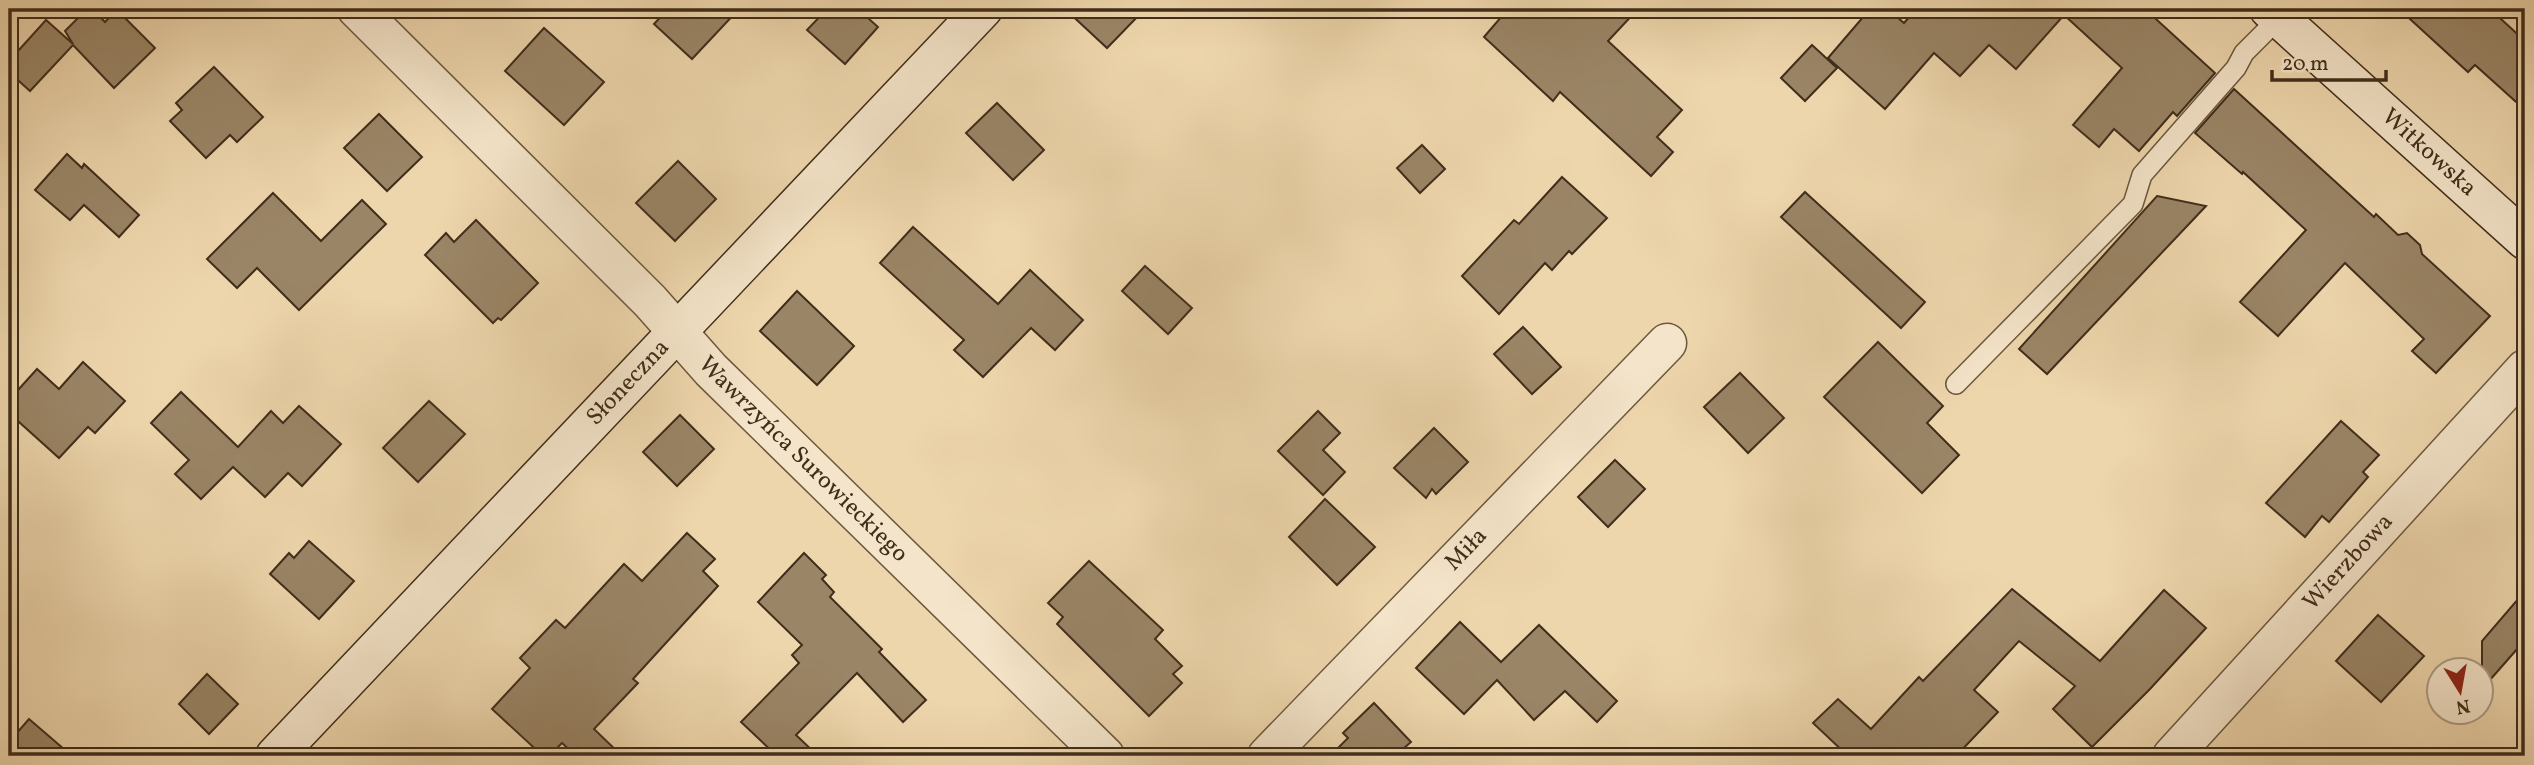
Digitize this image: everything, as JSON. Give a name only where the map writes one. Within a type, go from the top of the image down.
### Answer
[{"type":"street","name":"Wawrzyńca Surowieckiego","points":[[357,9],[678,331],[711,370],[1105,756]]},
{"type":"street","name":"Słoneczna","points":[[275,756],[983,9]]},
{"type":"street","name":"Witkowska","points":[[2274,13],[2525,240]]},
{"type":"street","name":"Miła","points":[[1267,756],[1667,343]]},
{"type":"street","name":"Wierzbowa","points":[[2172,756],[2525,369]]},
{"type":"lane","points":[[1956,384],[2133,204],[2142,174],[2236,68],[2274,13]]},
{"type":"building","points":[[87,9],[92,9],[105,22],[117,10],[155,48],[114,88],[73,45],[30,91],[9,72],[9,61],[46,20],[73,44],[65,31]]},
{"type":"building","points":[[668,9],[739,9],[692,59],[654,24]]},
{"type":"building","points":[[827,9],[858,9],[878,27],[845,64],[807,30]]},
{"type":"building","points":[[1065,9],[1145,9],[1107,48]]},
{"type":"building","points":[[1508,9],[1638,9],[1608,41],[1682,110],[1657,137],[1673,152],[1651,176],[1560,92],[1553,101],[1484,37]]},
{"type":"building","points":[[1870,9],[1888,9],[1904,23],[1916,9],[2145,9],[2215,73],[2177,116],[2173,112],[2139,151],[2114,129],[2099,147],[2073,125],[2122,68],[2064,15],[2016,69],[1989,45],[1960,76],[1934,53],[1885,109],[1828,58]]},
{"type":"building","points":[[2399,9],[2490,9],[2525,41],[2525,110],[2475,65],[2468,72]]},
{"type":"building","points":[[544,28],[604,82],[564,125],[505,71]]},
{"type":"building","points":[[1812,45],[1837,68],[1805,101],[1781,78]]},
{"type":"building","points":[[214,67],[263,117],[237,142],[230,135],[206,158],[170,121],[182,110],[176,103]]},
{"type":"building","points":[[2234,89],[2374,217],[2376,214],[2398,235],[2407,233],[2420,245],[2422,254],[2490,316],[2436,373],[2412,351],[2424,339],[2345,263],[2278,336],[2240,302],[2306,230],[2243,172],[2242,174],[2195,133]]},
{"type":"building","points":[[997,103],[1044,150],[1013,180],[966,133]]},
{"type":"building","points":[[379,114],[422,157],[387,191],[344,148]]},
{"type":"building","points":[[1422,145],[1445,169],[1420,193],[1397,168]]},
{"type":"building","points":[[67,154],[82,168],[84,164],[139,215],[119,237],[84,205],[70,220],[35,190]]},
{"type":"building","points":[[678,161],[716,199],[675,241],[636,203]]},
{"type":"building","points":[[1562,177],[1607,218],[1572,254],[1569,251],[1552,270],[1545,263],[1499,314],[1462,276],[1514,220],[1519,224]]},
{"type":"building","points":[[1805,192],[1925,302],[1901,328],[1781,217]]},
{"type":"building","points":[[273,193],[321,241],[362,200],[386,224],[299,310],[257,268],[237,288],[207,259]]},
{"type":"building","points":[[2157,196],[2206,206],[2047,374],[2019,349]]},
{"type":"building","points":[[476,220],[538,283],[501,320],[498,318],[493,323],[425,255],[446,233],[454,242]]},
{"type":"building","points":[[913,227],[998,304],[1030,270],[1083,320],[1055,350],[1031,328],[983,377],[954,350],[964,340],[880,263]]},
{"type":"building","points":[[1145,266],[1192,308],[1168,334],[1122,291]]},
{"type":"building","points":[[797,291],[854,346],[817,385],[760,331]]},
{"type":"building","points":[[1523,327],[1561,367],[1532,394],[1494,354]]},
{"type":"building","points":[[1878,342],[1943,406],[1927,423],[1959,455],[1922,493],[1824,397]]},
{"type":"building","points":[[83,362],[125,401],[95,433],[88,427],[59,458],[9,413],[9,400],[37,369],[59,389]]},
{"type":"building","points":[[1740,373],[1784,418],[1748,453],[1704,407]]},
{"type":"building","points":[[181,392],[238,447],[271,411],[283,423],[299,406],[341,444],[302,486],[288,473],[265,497],[233,467],[201,499],[175,474],[189,460],[151,423]]},
{"type":"building","points":[[429,401],[465,434],[418,482],[383,448]]},
{"type":"building","points":[[1318,411],[1340,433],[1323,450],[1345,472],[1323,495],[1278,451]]},
{"type":"building","points":[[680,415],[714,449],[677,486],[643,452]]},
{"type":"building","points":[[2341,421],[2379,455],[2363,472],[2368,477],[2329,522],[2322,516],[2305,537],[2266,503]]},
{"type":"building","points":[[1434,428],[1468,462],[1436,494],[1432,489],[1426,498],[1394,468]]},
{"type":"building","points":[[1615,460],[1645,489],[1608,527],[1578,497]]},
{"type":"building","points":[[1325,499],[1375,547],[1337,585],[1289,537]]},
{"type":"building","points":[[687,533],[715,559],[703,571],[718,586],[633,679],[638,683],[594,729],[622,756],[576,756],[562,743],[549,756],[543,756],[492,709],[530,668],[520,658],[556,620],[565,628],[624,564],[642,581]]},
{"type":"building","points":[[309,541],[354,581],[319,619],[270,574],[289,553],[294,558]]},
{"type":"building","points":[[804,553],[826,575],[822,579],[834,592],[830,597],[882,649],[879,652],[926,700],[903,722],[857,673],[796,735],[818,756],[777,756],[741,722],[799,663],[792,655],[802,645],[758,602]]},
{"type":"building","points":[[1089,561],[1163,630],[1155,639],[1182,666],[1173,674],[1182,683],[1149,716],[1057,624],[1063,617],[1048,603]]},
{"type":"building","points":[[2012,589],[2100,661],[2164,590],[2206,628],[2092,747],[2053,709],[2075,686],[2019,641],[1974,690],[1998,712],[1956,756],[1846,756],[1813,723],[1838,699],[1871,729],[1919,677],[1923,681]]},
{"type":"building","points":[[2525,591],[2525,640],[2496,673],[2496,656],[2482,656],[2482,641]]},
{"type":"building","points":[[2378,615],[2424,656],[2381,702],[2336,661]]},
{"type":"building","points":[[1460,622],[1501,662],[1539,625],[1617,701],[1597,722],[1565,691],[1534,720],[1497,680],[1464,714],[1416,668]]},
{"type":"building","points":[[207,674],[238,704],[209,734],[179,704]]},
{"type":"building","points":[[1374,703],[1411,742],[1395,756],[1330,756],[1348,738],[1343,733]]},
{"type":"building","points":[[29,719],[72,756],[9,756],[9,742]]}]
